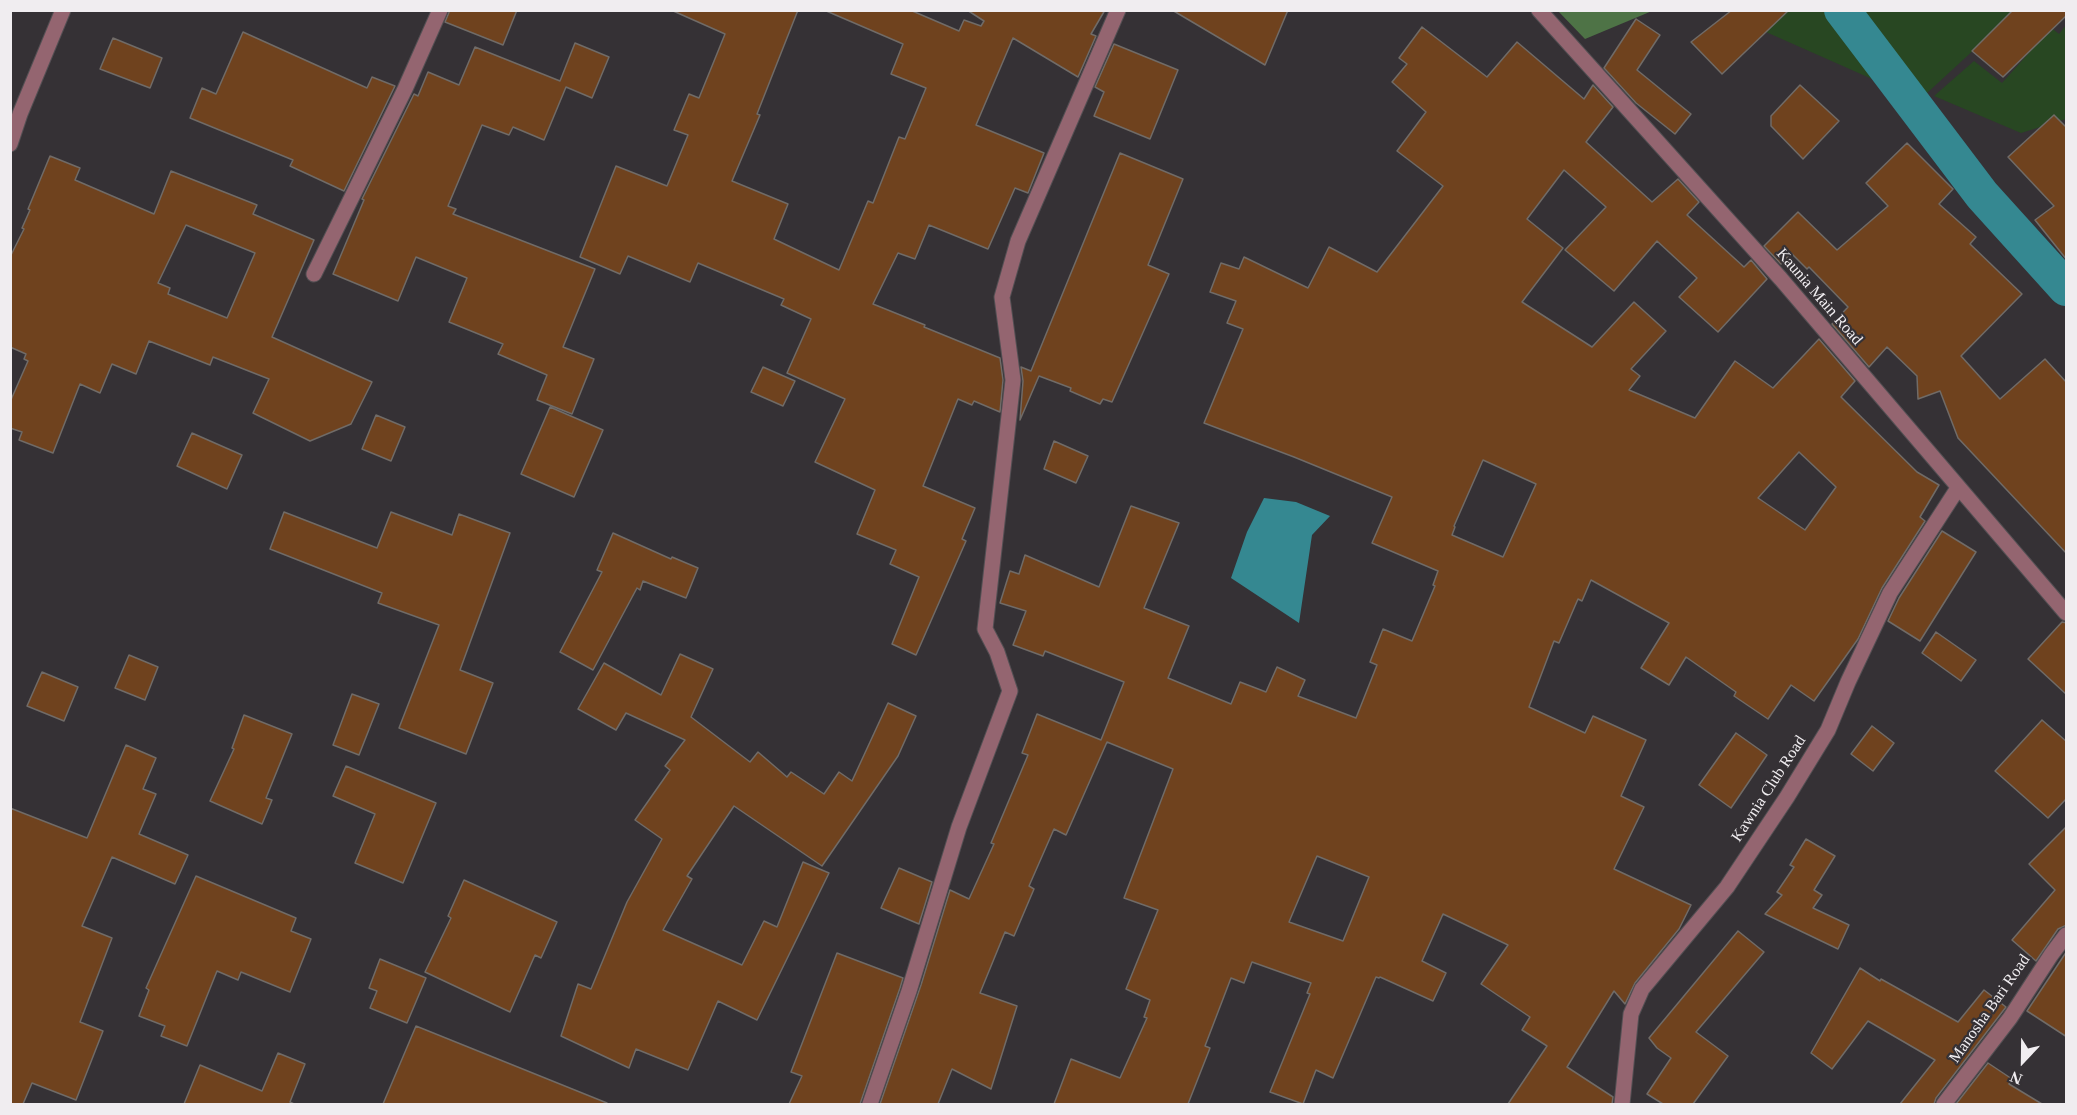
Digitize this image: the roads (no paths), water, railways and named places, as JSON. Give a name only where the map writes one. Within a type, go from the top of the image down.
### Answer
[{"type":"street","points":[[10,144],[63,10]]},
{"type":"street","points":[[314,274],[405,89],[440,10]]},
{"type":"street","points":[[870,1104],[909,991],[959,827],[1010,691],[997,652],[985,629],[1013,380],[1002,297],[1018,241],[1118,10]]},
{"type":"street","name":"Kaunia Main Road","points":[[1539,10],[1781,279],[2067,613]]},
{"type":"street","name":"Kawnia Club Road","points":[[1622,1104],[1631,1014],[1641,989],[1726,887],[1787,797],[1828,730],[1890,593],[1958,488]]},
{"type":"street","name":"Manosha Bari Road","points":[[1944,1104],[2010,1018],[2051,955],[2067,935]]},
{"type":"water","points":[[1264,498],[1296,502],[1330,516],[1312,535],[1299,623],[1231,578],[1247,532]]},
{"type":"waterway","points":[[1842,10],[1982,195],[2066,288]]}]
